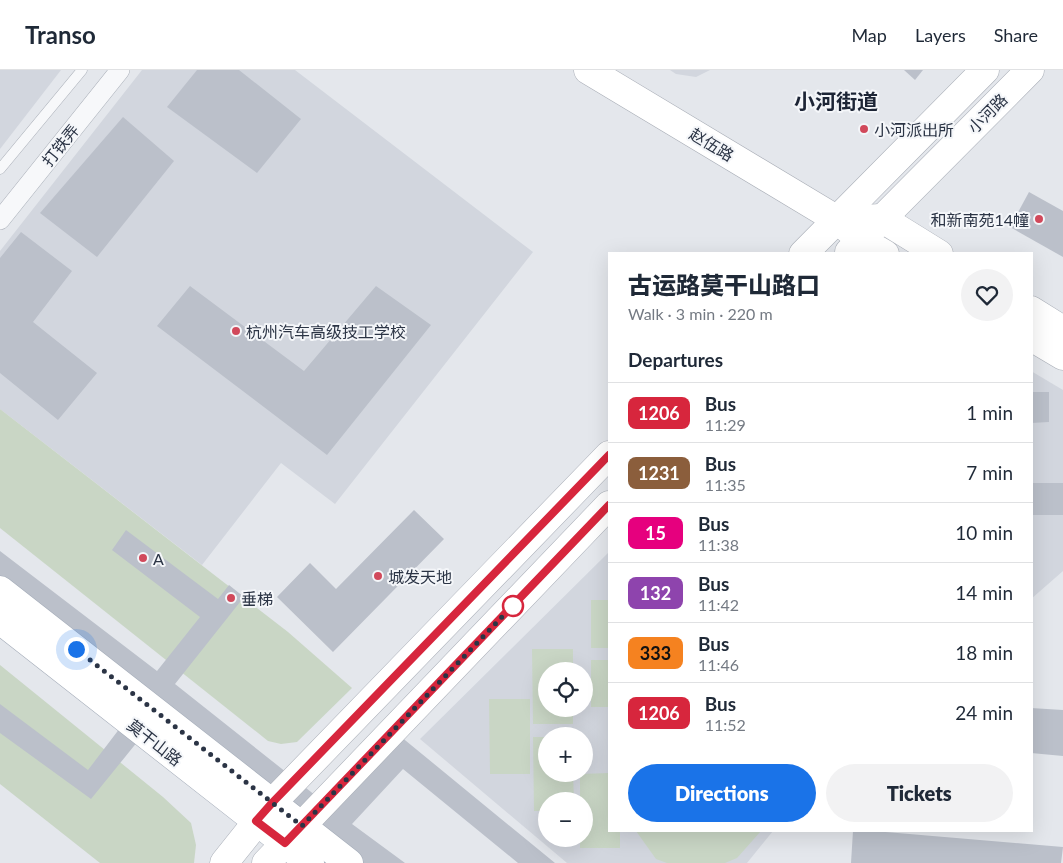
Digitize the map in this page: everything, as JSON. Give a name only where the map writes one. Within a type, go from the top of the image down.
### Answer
[{"type":"main road","name":"赵伍路","points":[[588,70],[836,219],[854,247],[876,252]]},
{"type":"main road","points":[[805,252],[984,70]]},
{"type":"main road","name":"小河路","points":[[854,247],[1030,70]]},
{"type":"main road","points":[[836,219],[881,218],[936,252]]},
{"type":"main road","points":[[1033,311],[1063,330]]},
{"type":"main road","points":[[1033,338],[1063,356]]},
{"type":"main road","points":[[224,863],[264,812],[608,456]]},
{"type":"main road","points":[[266,863],[608,506]]},
{"type":"main road","name":"莫干山路","points":[[0,590],[264,812]]},
{"type":"main road","name":"莫干山路","points":[[0,620],[293,834],[349,863]]},
{"type":"main road","name":"莫干山路","points":[[293,834],[310,863]]},
{"type":"street","name":"打铁弄","points":[[0,220],[120,70]]},
{"type":"lane","points":[[0,169],[82,70]]},
{"type":"shaded area","points":[[0,70],[61,70],[0,149]]},
{"type":"shaded area","name":"杭州汽车高级技工学校","points":[[142,70],[295,70],[533,252],[335,504],[281,463],[202,565],[0,409],[0,251]]},
{"type":"shaded area","points":[[670,70],[710,70],[696,77],[676,74]]},
{"type":"shaded area","points":[[1033,372],[1063,390],[1063,571],[1033,597]]},
{"type":"shaded area","points":[[608,553],[608,832],[772,832],[747,863],[567,863],[548,847],[593,847],[593,792],[538,792],[538,839],[420,739]]},
{"type":"green space","points":[[0,409],[288,632],[352,688],[297,742],[281,744],[268,741],[0,528]]},
{"type":"green space","points":[[591,600],[608,600],[608,648],[591,648]]},
{"type":"green space","points":[[532,649],[573,649],[573,662],[538,662],[538,717],[573,717],[573,724],[533,724]]},
{"type":"green space","points":[[591,660],[608,660],[608,707],[593,707],[593,662]]},
{"type":"green space","points":[[0,665],[163,797],[191,823],[196,845],[194,863],[100,863],[0,784]]},
{"type":"green space","points":[[489,699],[530,699],[530,774],[490,774]]},
{"type":"green space","points":[[533,737],[538,737],[538,782],[573,782],[574,792],[538,792],[538,811],[534,811]]},
{"type":"green space","points":[[608,773],[608,832],[620,832],[620,848],[580,848],[593,847],[593,792],[580,792],[580,782],[593,782],[593,774]]},
{"type":"green space","points":[[637,832],[760,832],[737,858],[725,863],[667,863],[656,859]]},
{"type":"building","points":[[197,70],[239,70],[301,119],[257,173],[167,107]]},
{"type":"building","points":[[904,70],[923,70],[915,80]]},
{"type":"building","points":[[123,117],[174,161],[97,257],[40,213]]},
{"type":"building","name":"和新南苑14幢","points":[[1029,192],[1063,211],[1063,257],[1010,227]]},
{"type":"building","points":[[21,232],[72,271],[33,322],[97,373],[58,420],[0,373],[0,258]]},
{"type":"building","points":[[190,286],[304,371],[376,286],[431,325],[327,455],[157,326]]},
{"type":"building","points":[[1033,392],[1049,392],[1049,422],[1033,423]]},
{"type":"building","points":[[1033,483],[1063,483],[1063,515],[1033,515]]},
{"type":"building","name":"城发天地","points":[[414,510],[444,539],[333,652],[277,597],[310,563],[336,589]]},
{"type":"building","points":[[126,530],[218,599],[229,585],[244,597],[175,684],[335,811],[400,736],[555,863],[518,863],[403,769],[352,824],[405,863],[296,863],[138,741],[91,799],[0,733],[0,704],[88,770],[120,728],[0,636],[0,551],[157,671],[200,617],[112,550]]},
{"type":"building","points":[[1033,708],[1063,710],[1063,756],[1033,753]]},
{"type":"building","points":[[853,832],[886,832],[1063,847],[1061,863],[851,863]]},
{"type":"bus line","name":"1206","points":[[608,456],[256,821],[285,843],[608,506]]},
{"type":"place","name":"小河派出所","points":[[864,129]]},
{"type":"place","name":"和新南苑14幢","points":[[1039,219]]},
{"type":"place","name":"杭州汽车高级技工学校","points":[[236,331]]},
{"type":"place","name":"A","points":[[143,558]]},
{"type":"place","name":"城发天地","points":[[378,576]]},
{"type":"place","name":"垂梯","points":[[231,598]]},
{"type":"district","name":"小河街道","points":[[836,100]]},
{"type":"route","points":[[76,649],[302,826],[519,599],[513,606]]}]
